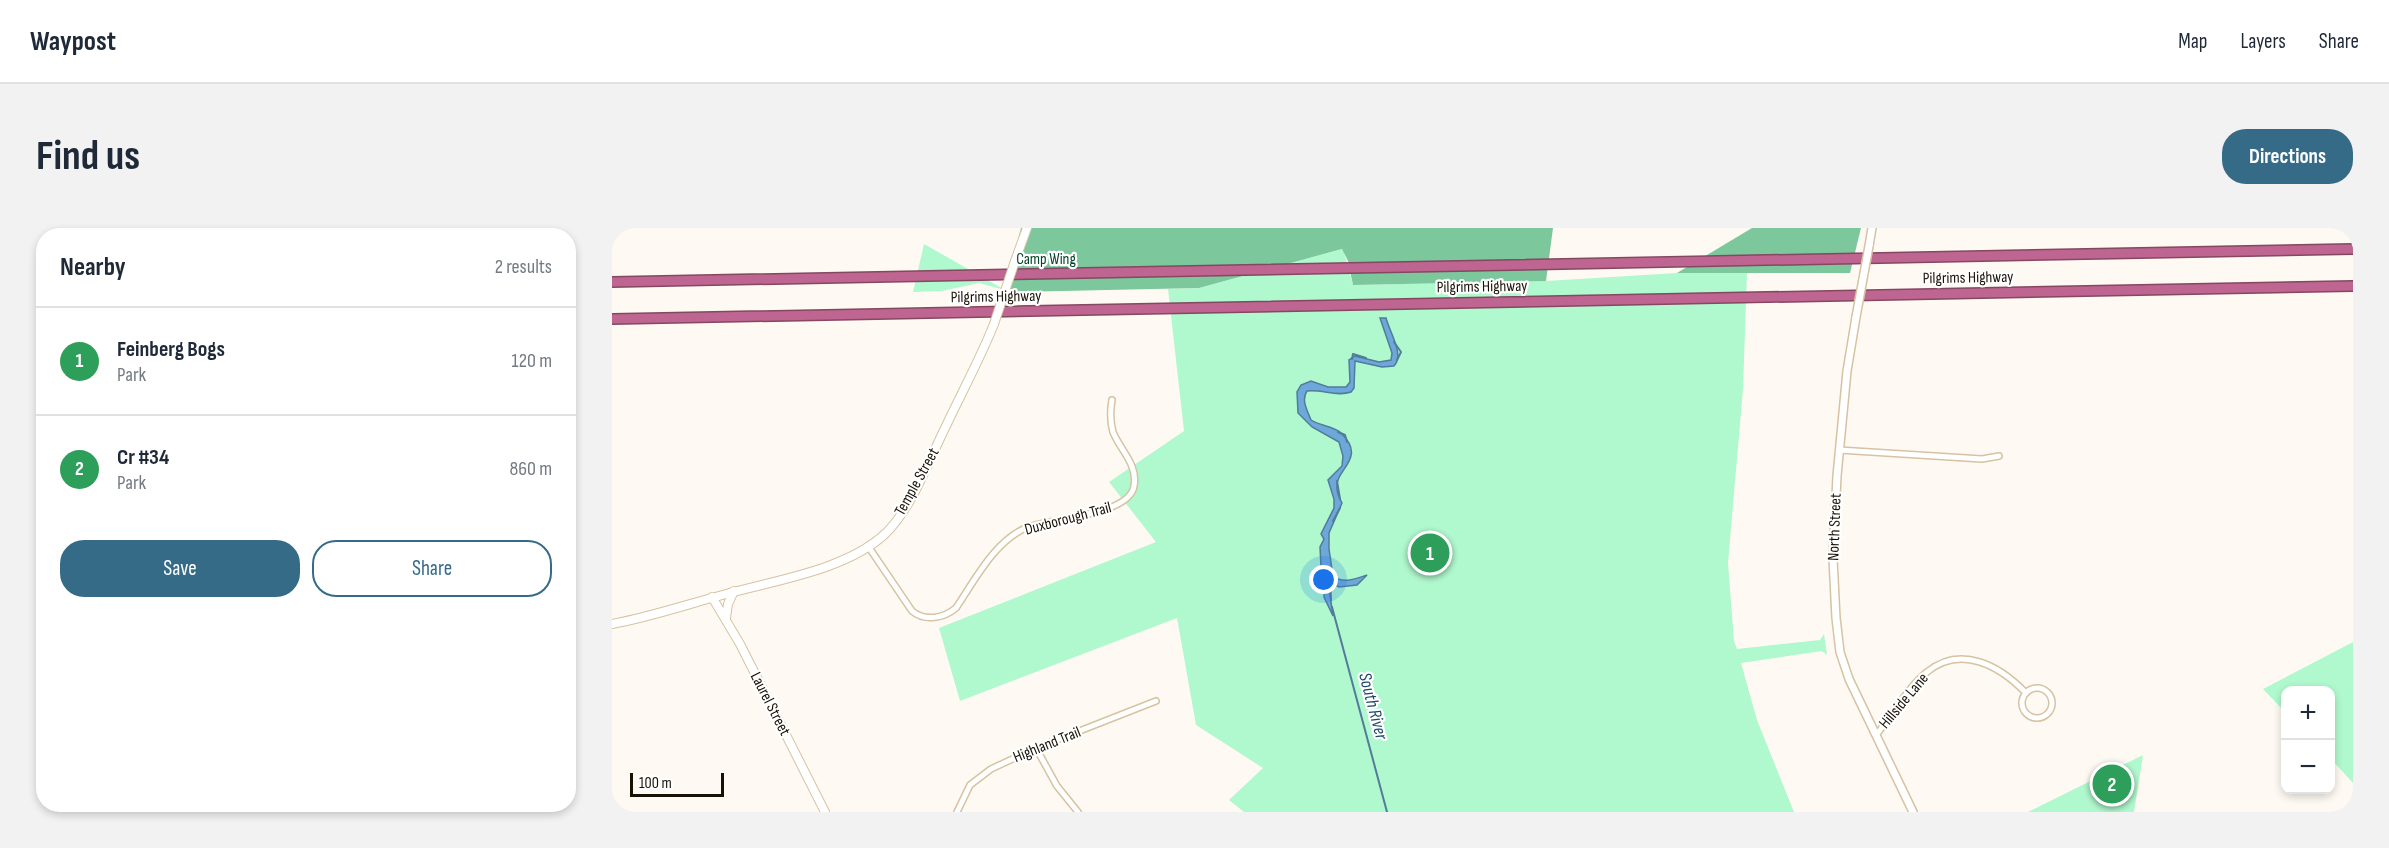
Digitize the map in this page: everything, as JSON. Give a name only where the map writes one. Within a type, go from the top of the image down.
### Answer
[{"type":"highway","name":"Pilgrims Highway","points":[[612,282],[2353,249]]},
{"type":"highway","name":"Pilgrims Highway","points":[[612,319],[2353,286]]},
{"type":"main road","name":"Temple Street","points":[[612,624],[807,572],[868,546],[892,526],[909,502],[970,378],[994,324],[1027,228]]},
{"type":"main road","points":[[726,618],[734,591]]},
{"type":"main road","name":"Laurel Street","points":[[712,597],[726,618],[825,812]]},
{"type":"street","name":"North Street","points":[[1872,228],[1847,371],[1839,450],[1833,565],[1843,662],[1913,812]]},
{"type":"street","name":"Duxborough Trail","points":[[868,546],[898,593],[916,615],[935,617],[950,613],[956,608],[990,559],[1015,535],[1046,522],[1106,510],[1123,503],[1132,494],[1134,475],[1130,461],[1112,427],[1110,415],[1112,400]]},
{"type":"street","points":[[1839,450],[1982,459],[1999,456]]},
{"type":"street","name":"Hillside Lane","points":[[1877,734],[1926,672],[1940,663],[1971,659],[1983,661],[2007,675],[2026,693]]},
{"type":"street","points":[[2040,688],[2048,691],[2053,706],[2049,713],[2043,718],[2028,715],[2023,708],[2022,700],[2026,693],[2040,688]]},
{"type":"street","name":"Highland Trail","points":[[957,812],[966,791],[979,777],[1036,748],[1156,701]]},
{"type":"street","points":[[1036,748],[1057,786],[1077,812]]},
{"type":"green space","name":"Camp Wing","points":[[1021,228],[1553,228],[1546,281],[1353,285],[1348,261],[1342,249],[1199,288],[1016,292],[1005,290]]},
{"type":"green space","points":[[1752,228],[1861,228],[1850,273],[1677,273]]},
{"type":"green space","points":[[924,244],[1005,290],[979,283],[942,291],[913,292]]},
{"type":"green space","points":[[1343,249],[1353,285],[1546,281],[1677,273],[1747,273],[1743,389],[1728,563],[1734,641],[1737,649],[1820,640],[1824,634],[1827,655],[1822,651],[1741,663],[1757,720],[1794,812],[1244,812],[1229,800],[1263,768],[1196,725],[1177,618],[960,701],[939,628],[1156,542],[1109,482],[1184,431],[1168,289],[1199,288]]},
{"type":"green space","points":[[2353,642],[2353,783],[2335,763],[2335,686],[2281,686],[2281,708],[2263,689]]},
{"type":"green space","points":[[2143,755],[2134,812],[2028,812]]},
{"type":"water","points":[[1380,318],[1386,318],[1397,349],[1398,356],[1394,366],[1382,367],[1355,361],[1354,388],[1351,392],[1340,394],[1307,391],[1305,394],[1305,405],[1311,420],[1341,433],[1351,450],[1351,457],[1337,482],[1342,503],[1329,533],[1333,576],[1345,580],[1367,575],[1357,585],[1339,587],[1328,581],[1333,616],[1324,597],[1325,574],[1321,567],[1320,547],[1324,539],[1321,534],[1334,508],[1334,499],[1328,480],[1342,466],[1343,456],[1339,442],[1312,427],[1298,413],[1297,392],[1301,385],[1311,381],[1328,387],[1346,387],[1350,382],[1349,360],[1355,356],[1379,362],[1391,360],[1392,353]]},
{"type":"waterway","name":"South River","points":[[1394,342],[1401,352],[1397,360]]},
{"type":"waterway","name":"South River","points":[[1352,359],[1353,354],[1366,358]]},
{"type":"waterway","name":"South River","points":[[1338,432],[1345,435],[1347,442]]},
{"type":"waterway","name":"South River","points":[[1337,481],[1340,499]]},
{"type":"waterway","name":"South River","points":[[1333,521],[1340,508]]},
{"type":"waterway","name":"South River","points":[[1330,578],[1331,600]]},
{"type":"waterway","name":"South River","points":[[1332,607],[1387,812]]},
{"type":"place","name":"Feinberg Bogs","points":[[1430,553]]},
{"type":"place","name":"Cr #34","points":[[2112,784]]}]
